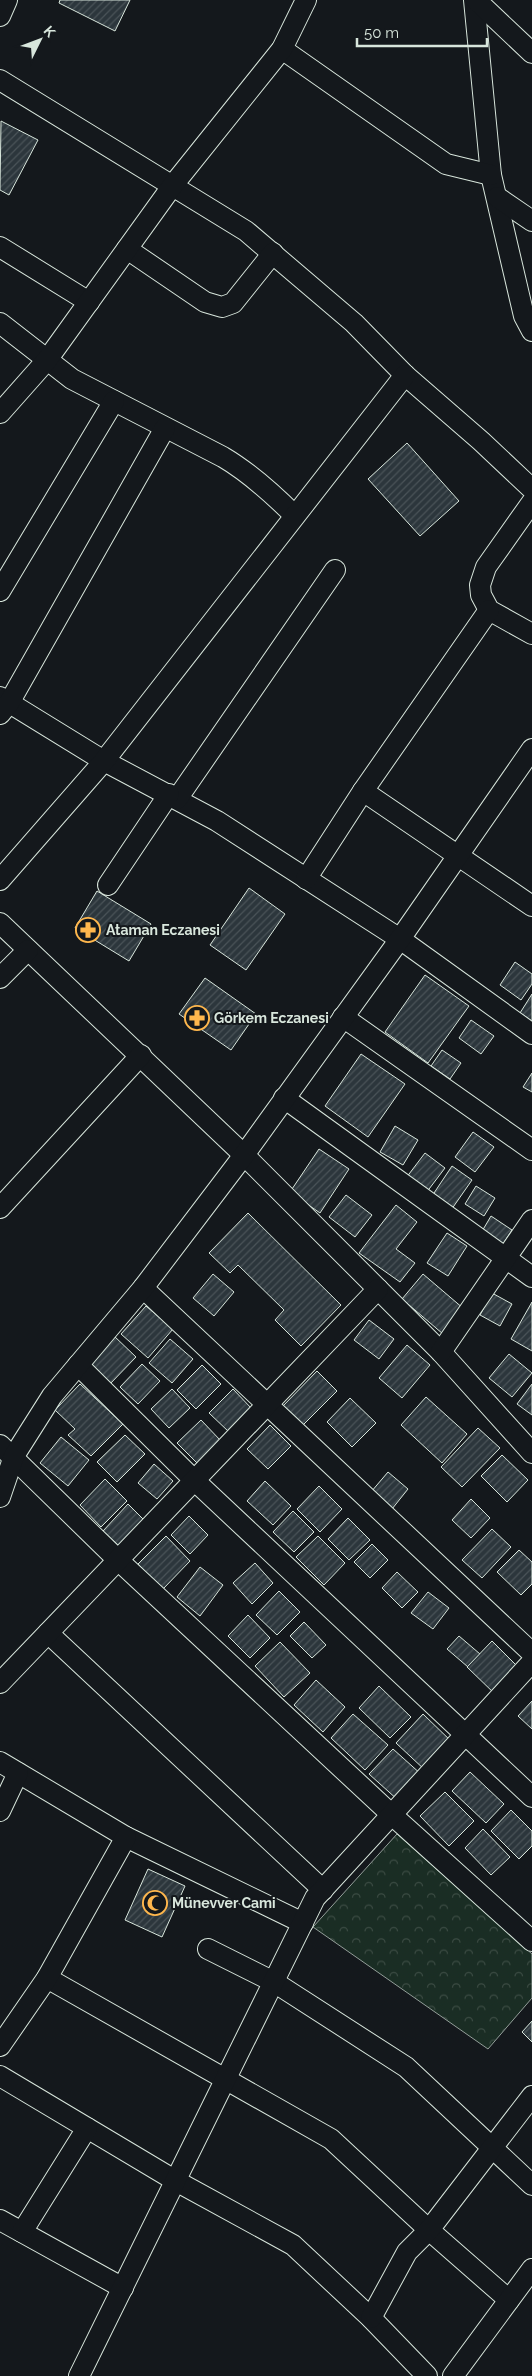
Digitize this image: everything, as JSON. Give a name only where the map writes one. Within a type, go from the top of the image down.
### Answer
[{"type":"street","points":[[0,16],[8,0]]},
{"type":"street","points":[[0,413],[47,360],[173,185],[282,49],[306,0]]},
{"type":"street","points":[[475,0],[532,53]]},
{"type":"street","points":[[475,0],[491,175],[524,316],[532,331]]},
{"type":"street","points":[[282,49],[446,164],[491,175]]},
{"type":"street","points":[[0,80],[246,231],[354,323],[405,375],[481,441],[532,489]]},
{"type":"street","points":[[497,197],[532,221]]},
{"type":"street","points":[[0,247],[89,302]]},
{"type":"street","points":[[127,249],[204,302],[222,307],[233,303],[273,253]]},
{"type":"street","points":[[0,323],[72,379],[243,469],[262,483],[294,515]]},
{"type":"street","points":[[0,880],[104,761],[405,375]]},
{"type":"street","points":[[0,591],[114,401]]},
{"type":"street","points":[[165,428],[3,705],[217,821],[400,939],[532,1034]]},
{"type":"street","points":[[532,502],[492,558],[482,578],[481,595],[489,610],[532,634]]},
{"type":"street","points":[[108,885],[335,570]]},
{"type":"street","points":[[306,879],[362,791],[489,610]]},
{"type":"street","points":[[0,1497],[7,1451],[143,1288],[244,1155],[400,939],[458,854],[528,762]]},
{"type":"street","points":[[362,791],[458,854],[532,906]]},
{"type":"street","points":[[0,923],[244,1155],[378,1288],[441,1352],[532,1453]]},
{"type":"street","points":[[0,978],[28,950]]},
{"type":"street","points":[[343,1017],[532,1150]]},
{"type":"street","points":[[0,1208],[141,1056]]},
{"type":"street","points":[[284,1098],[532,1277]]},
{"type":"street","points":[[441,1352],[532,1220]]},
{"type":"street","points":[[143,1288],[268,1403],[532,1653]]},
{"type":"street","points":[[0,1683],[378,1288]]},
{"type":"street","points":[[78,1365],[194,1480],[532,1797]]},
{"type":"street","points":[[7,1451],[118,1560],[392,1815],[532,1941]]},
{"type":"street","points":[[48,1633],[323,1890]]},
{"type":"street","points":[[79,2376],[315,1898],[532,1662]]},
{"type":"street","points":[[0,1762],[126,1836],[303,1923]]},
{"type":"street","points":[[0,1811],[18,1773]]},
{"type":"street","points":[[0,2046],[47,1978],[126,1836]]},
{"type":"street","points":[[208,1949],[274,1982],[406,2067],[532,2185]]},
{"type":"street","points":[[47,1978],[331,2139],[429,2230],[509,2300]]},
{"type":"street","points":[[0,2076],[176,2181],[293,2245],[371,2318],[427,2376]]},
{"type":"street","points":[[371,2318],[407,2252],[429,2230],[532,2096]]},
{"type":"street","points":[[22,2232],[87,2128]]},
{"type":"street","points":[[0,2220],[123,2288]]},
{"type":"street","points":[[453,2376],[532,2269]]},
{"type":"green space","points":[[397,1834],[532,1954],[532,1998],[488,2049],[313,1927]]},
{"type":"building","points":[[60,0],[130,0],[115,31],[59,3]]},
{"type":"building","points":[[1,121],[38,140],[9,195],[0,190]]},
{"type":"building","points":[[407,443],[459,501],[420,536],[368,479]]},
{"type":"building","points":[[249,888],[285,914],[246,970],[210,945]]},
{"type":"building","points":[[97,891],[151,924],[129,961],[75,928]]},
{"type":"building","points":[[515,962],[532,974],[532,984],[521,1000],[500,985]]},
{"type":"building","points":[[425,975],[469,1006],[428,1063],[385,1032]]},
{"type":"building","points":[[205,978],[256,1014],[231,1050],[179,1014]]},
{"type":"building","points":[[532,994],[532,1021],[520,1013]]},
{"type":"building","points":[[471,1020],[494,1036],[481,1054],[459,1038]]},
{"type":"building","points":[[442,1050],[461,1063],[450,1079],[431,1066]]},
{"type":"building","points":[[361,1054],[405,1084],[368,1137],[325,1106]]},
{"type":"building","points":[[532,1073],[532,1092],[523,1087]]},
{"type":"building","points":[[395,1126],[418,1140],[403,1165],[380,1152]]},
{"type":"building","points":[[473,1132],[494,1147],[475,1172],[455,1157]]},
{"type":"building","points":[[319,1149],[349,1169],[320,1213],[290,1192]]},
{"type":"building","points":[[425,1153],[445,1168],[426,1193],[406,1178]]},
{"type":"building","points":[[452,1166],[472,1180],[449,1213],[430,1199]]},
{"type":"building","points":[[476,1186],[495,1198],[484,1216],[465,1204]]},
{"type":"building","points":[[346,1195],[372,1215],[355,1237],[329,1217]]},
{"type":"building","points":[[396,1205],[417,1222],[396,1249],[415,1263],[400,1282],[359,1253]]},
{"type":"building","points":[[248,1213],[341,1305],[301,1346],[275,1320],[284,1310],[238,1265],[230,1273],[209,1253]]},
{"type":"building","points":[[491,1216],[512,1230],[501,1247],[481,1233]]},
{"type":"building","points":[[447,1233],[467,1246],[448,1276],[427,1263]]},
{"type":"building","points":[[213,1274],[234,1292],[214,1316],[193,1298]]},
{"type":"building","points":[[423,1274],[464,1309],[443,1334],[402,1299]]},
{"type":"building","points":[[492,1293],[512,1304],[500,1326],[480,1315]]},
{"type":"building","points":[[532,1302],[532,1351],[511,1339]]},
{"type":"building","points":[[146,1306],[173,1329],[148,1358],[121,1334]]},
{"type":"building","points":[[369,1320],[394,1339],[379,1359],[354,1340]]},
{"type":"building","points":[[113,1335],[136,1357],[109,1385],[86,1363]]},
{"type":"building","points":[[170,1339],[193,1359],[172,1383],[149,1363]]},
{"type":"building","points":[[407,1345],[430,1365],[402,1398],[379,1378]]},
{"type":"building","points":[[509,1354],[532,1373],[512,1397],[489,1378]]},
{"type":"building","points":[[142,1364],[160,1381],[138,1404],[120,1387]]},
{"type":"building","points":[[202,1365],[221,1384],[196,1409],[177,1390]]},
{"type":"building","points":[[317,1371],[337,1391],[302,1426],[282,1407]]},
{"type":"building","points":[[80,1384],[123,1424],[91,1456],[68,1435],[75,1429],[55,1410]]},
{"type":"building","points":[[532,1384],[532,1415],[517,1404]]},
{"type":"building","points":[[172,1389],[190,1408],[169,1428],[151,1409]]},
{"type":"building","points":[[233,1389],[252,1409],[229,1432],[209,1413]]},
{"type":"building","points":[[426,1397],[467,1434],[442,1463],[401,1425]]},
{"type":"building","points":[[350,1398],[376,1423],[352,1447],[327,1422]]},
{"type":"building","points":[[201,1420],[221,1441],[198,1464],[177,1443]]},
{"type":"building","points":[[270,1425],[291,1446],[268,1469],[247,1449]]},
{"type":"building","points":[[478,1428],[500,1448],[462,1487],[441,1467]]},
{"type":"building","points":[[125,1435],[145,1454],[117,1482],[97,1462]]},
{"type":"building","points":[[61,1437],[89,1460],[68,1486],[40,1463]]},
{"type":"building","points":[[502,1455],[528,1480],[507,1502],[481,1476]]},
{"type":"building","points":[[154,1464],[173,1481],[157,1499],[138,1483]]},
{"type":"building","points":[[388,1472],[408,1489],[392,1509],[371,1492]]},
{"type":"building","points":[[105,1479],[127,1501],[101,1527],[80,1505]]},
{"type":"building","points":[[265,1481],[291,1506],[273,1525],[247,1501]]},
{"type":"building","points":[[319,1486],[342,1509],[320,1532],[297,1509]]},
{"type":"building","points":[[471,1499],[490,1518],[471,1538],[452,1520]]},
{"type":"building","points":[[128,1504],[148,1524],[123,1550],[103,1531]]},
{"type":"building","points":[[293,1511],[314,1532],[294,1552],[273,1532]]},
{"type":"building","points":[[189,1516],[208,1535],[190,1554],[171,1535]]},
{"type":"building","points":[[348,1518],[370,1540],[349,1560],[328,1539]]},
{"type":"building","points":[[492,1529],[511,1547],[482,1578],[462,1560]]},
{"type":"building","points":[[166,1536],[190,1561],[163,1589],[138,1564]]},
{"type":"building","points":[[318,1536],[345,1563],[324,1585],[296,1557]]},
{"type":"building","points":[[372,1544],[388,1560],[370,1578],[354,1562]]},
{"type":"building","points":[[519,1550],[532,1562],[532,1584],[521,1595],[497,1572]]},
{"type":"building","points":[[255,1563],[273,1583],[252,1604],[233,1583]]},
{"type":"building","points":[[200,1567],[223,1585],[200,1616],[177,1597]]},
{"type":"building","points":[[397,1572],[418,1592],[402,1608],[382,1588]]},
{"type":"building","points":[[279,1591],[300,1612],[277,1635],[256,1615]]},
{"type":"building","points":[[428,1592],[449,1608],[433,1629],[411,1613]]},
{"type":"building","points":[[248,1615],[270,1638],[250,1658],[228,1636]]},
{"type":"building","points":[[304,1622],[326,1645],[312,1658],[290,1636]]},
{"type":"building","points":[[459,1636],[480,1654],[468,1667],[447,1649]]},
{"type":"building","points":[[492,1641],[522,1671],[497,1696],[467,1667]]},
{"type":"building","points":[[280,1642],[310,1673],[284,1697],[255,1666]]},
{"type":"building","points":[[316,1680],[345,1707],[323,1732],[294,1705]]},
{"type":"building","points":[[379,1686],[411,1717],[390,1738],[359,1708]]},
{"type":"building","points":[[532,1701],[532,1729],[518,1716]]},
{"type":"building","points":[[353,1714],[388,1745],[365,1770],[331,1738]]},
{"type":"building","points":[[423,1714],[453,1743],[426,1771],[396,1743]]},
{"type":"building","points":[[393,1749],[422,1775],[399,1801],[369,1774]]},
{"type":"building","points":[[470,1772],[504,1804],[486,1823],[452,1791]]},
{"type":"building","points":[[445,1792],[474,1821],[449,1846],[420,1816]]},
{"type":"building","points":[[511,1810],[532,1831],[532,1846],[519,1859],[491,1831]]},
{"type":"building","points":[[483,1829],[510,1857],[491,1875],[465,1848]]},
{"type":"building","name":"Münevver Cami","points":[[148,1869],[185,1886],[162,1937],[125,1920]]},
{"type":"building","points":[[532,2021],[532,2042],[522,2032]]},
{"type":"place","name":"Ataman Eczanesi","points":[[88,930]]},
{"type":"place","name":"Görkem Eczanesi","points":[[197,1018]]},
{"type":"place","name":"Münevver Cami","points":[[155,1903]]}]
